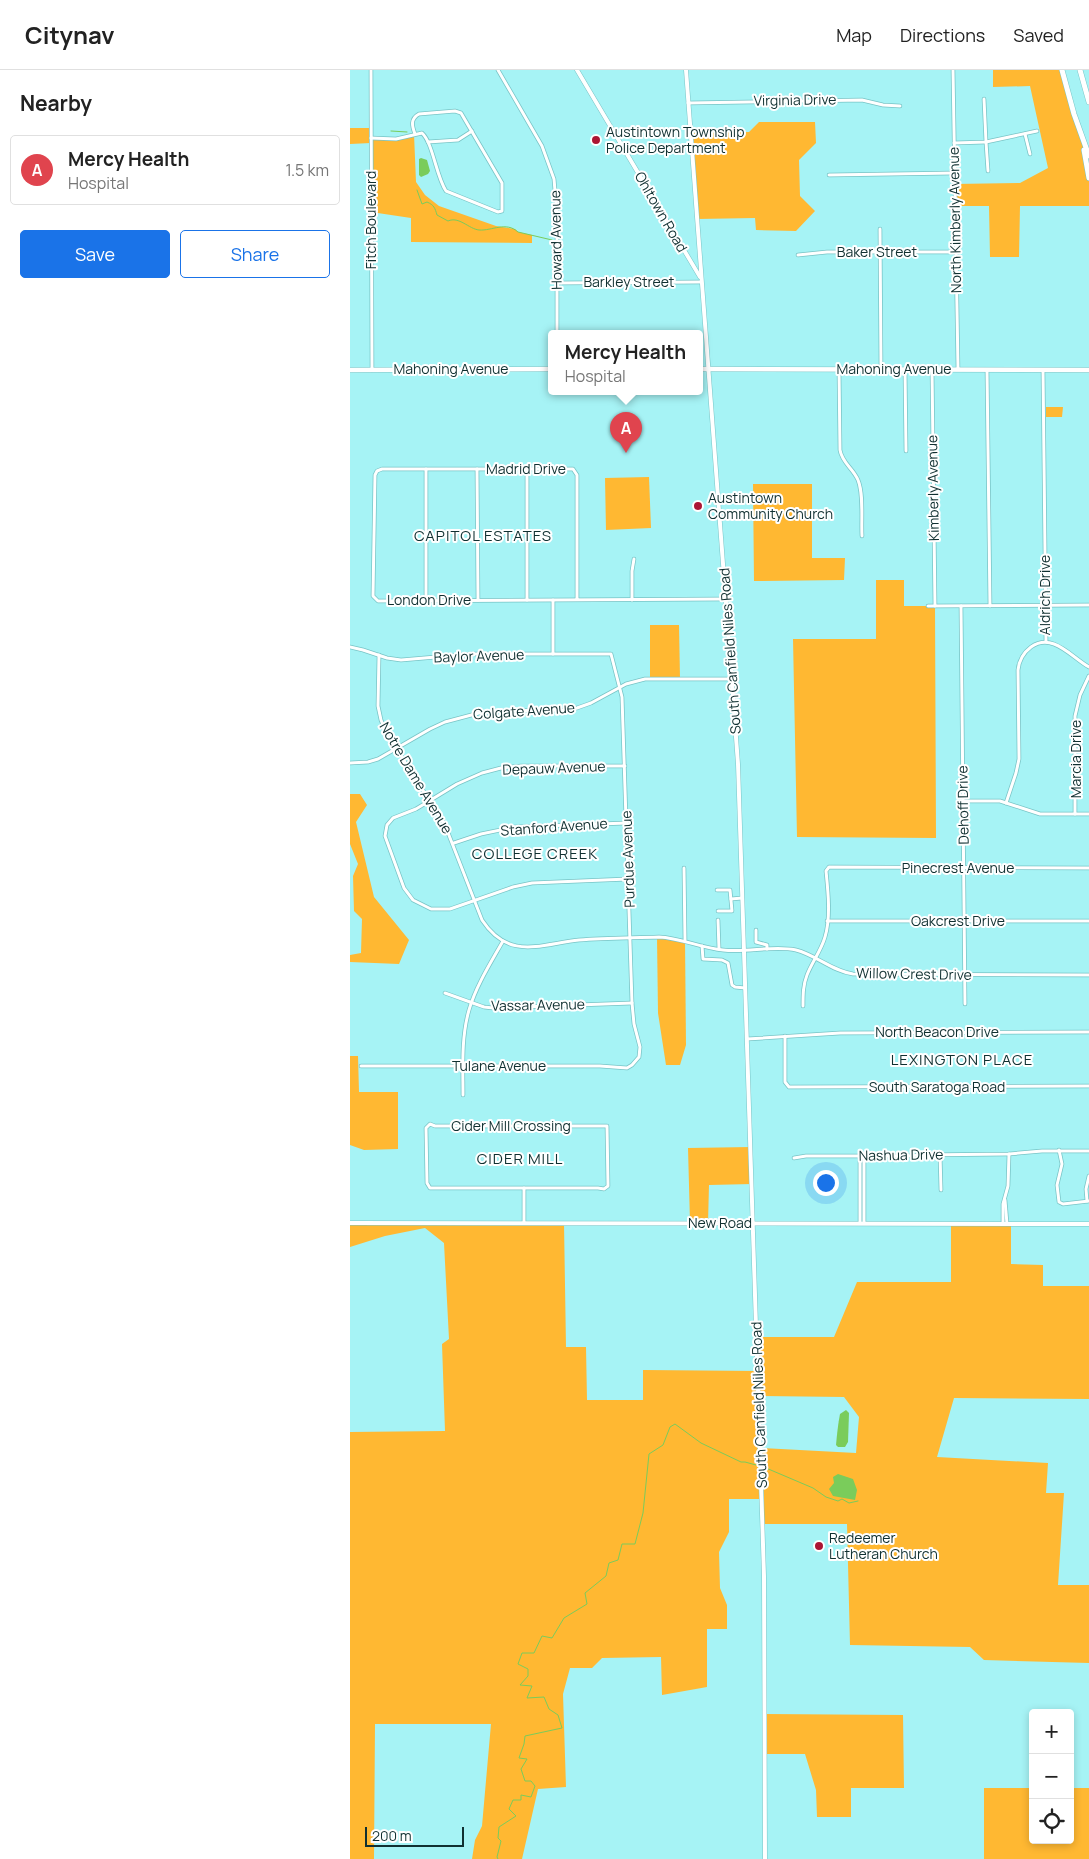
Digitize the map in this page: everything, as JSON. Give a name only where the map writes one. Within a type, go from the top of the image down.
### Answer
[{"type":"highway","points":[[1062,70],[1089,156]]},
{"type":"highway","points":[[1080,70],[1089,102]]},
{"type":"highway","points":[[1084,144],[1089,178]]},
{"type":"main road","name":"Ohltown Road","points":[[577,70],[701,279]]},
{"type":"main road","name":"South Canfield Niles Road","points":[[686,70],[738,757],[764,1576],[765,1859]]},
{"type":"main road","name":"Mahoning Avenue","points":[[350,370],[548,369]]},
{"type":"main road","name":"Mahoning Avenue","points":[[703,369],[1089,370]]},
{"type":"main road","name":"New Road","points":[[350,1223],[1089,1224]]},
{"type":"street","name":"Fitch Boulevard","points":[[371,70],[372,370]]},
{"type":"street","name":"Howard Avenue","points":[[498,70],[542,146],[551,167],[556,192],[557,330]]},
{"type":"street","name":"North Kimberly Avenue","points":[[953,70],[958,369]]},
{"type":"street","points":[[984,99],[988,171]]},
{"type":"street","name":"Virginia Drive","points":[[688,103],[862,100],[883,105],[900,106]]},
{"type":"street","points":[[371,138],[396,139],[422,133],[428,142],[437,172],[446,191],[500,212],[503,206],[502,183],[461,113],[455,111],[416,115],[412,124],[415,134]]},
{"type":"street","points":[[428,142],[458,140],[472,131]]},
{"type":"street","points":[[954,143],[986,142],[1037,131]]},
{"type":"street","points":[[1025,134],[1030,154]]},
{"type":"street","points":[[829,175],[954,173]]},
{"type":"street","points":[[880,229],[881,369]]},
{"type":"street","name":"Baker Street","points":[[798,255],[827,252],[956,252]]},
{"type":"street","name":"Barkley Street","points":[[557,283],[701,279]]},
{"type":"street","points":[[839,369],[840,450],[844,461],[855,474],[860,484],[862,536]]},
{"type":"street","points":[[905,369],[906,451]]},
{"type":"street","name":"Kimberly Avenue","points":[[932,369],[934,606]]},
{"type":"street","points":[[988,370],[990,606]]},
{"type":"street","name":"Aldrich Drive","points":[[1006,803],[1019,759],[1019,664],[1027,650],[1037,644],[1046,642],[1043,370]]},
{"type":"street","name":"Madrid Drive","points":[[377,471],[382,469],[571,469],[576,473],[577,600]]},
{"type":"street","points":[[426,469],[426,600]]},
{"type":"street","points":[[478,469],[478,600]]},
{"type":"street","points":[[527,469],[528,600]]},
{"type":"street","name":"London Drive","points":[[377,471],[375,475],[373,597],[378,600],[726,599]]},
{"type":"street","points":[[632,600],[634,559]]},
{"type":"street","points":[[553,600],[553,654]]},
{"type":"street","points":[[928,606],[1089,605]]},
{"type":"street","name":"Dehoff Drive","points":[[961,606],[965,1004]]},
{"type":"street","points":[[1046,642],[1060,646],[1089,667]]},
{"type":"street","name":"Baylor Avenue","points":[[350,647],[401,660],[471,654],[611,654]]},
{"type":"street","name":"Purdue Avenue","points":[[611,654],[622,697],[632,1003],[634,1024],[640,1050],[635,1062]]},
{"type":"street","name":"Notre Dame Avenue","points":[[379,655],[379,712],[384,728],[445,825],[454,843],[474,901],[486,926],[503,941],[516,946],[532,948],[578,940],[659,937],[685,940],[719,949],[744,950]]},
{"type":"street","name":"Marcia Drive","points":[[1075,814],[1075,716],[1080,695],[1089,676]]},
{"type":"street","name":"Colgate Avenue","points":[[350,763],[373,761],[430,729],[464,716],[499,711],[571,710],[591,703],[620,687],[645,679],[732,679]]},
{"type":"street","name":"Depauw Avenue","points":[[625,766],[521,766],[501,768],[467,778],[410,812],[393,818],[386,829],[386,840],[404,888],[413,900],[431,909],[450,909],[513,887],[532,883],[628,879]]},
{"type":"street","points":[[964,801],[995,801],[1040,814],[1089,814]]},
{"type":"street","name":"Stanford Avenue","points":[[454,843],[481,834],[515,828],[626,823]]},
{"type":"street","points":[[684,868],[685,940]]},
{"type":"street","name":"Pinecrest Avenue","points":[[827,921],[826,874],[828,868],[1089,868]]},
{"type":"street","points":[[717,890],[730,890],[732,911],[718,911]]},
{"type":"street","points":[[731,899],[742,898]]},
{"type":"street","points":[[718,920],[719,949]]},
{"type":"street","points":[[803,1006],[805,982],[824,940],[827,921]]},
{"type":"street","name":"Oakcrest Drive","points":[[827,921],[1089,921]]},
{"type":"street","points":[[756,930],[756,942],[767,945],[767,949]]},
{"type":"street","points":[[463,1095],[464,1037],[472,1002],[503,941]]},
{"type":"street","points":[[702,946],[701,955],[703,959],[722,960],[728,963],[732,985],[745,988]]},
{"type":"street","name":"Willow Crest Drive","points":[[744,950],[792,950],[837,970],[853,974],[1089,975]]},
{"type":"street","name":"Vassar Avenue","points":[[445,993],[493,1008],[632,1003]]},
{"type":"street","name":"North Beacon Drive","points":[[747,1039],[840,1032],[1089,1032]]},
{"type":"street","name":"South Saratoga Road","points":[[785,1036],[786,1085],[789,1087],[1089,1086]]},
{"type":"street","name":"Tulane Avenue","points":[[362,1066],[600,1066],[620,1068],[629,1067],[635,1062]]},
{"type":"street","name":"Cider Mill Crossing","points":[[430,1124],[435,1126],[608,1126],[608,1186],[606,1189],[524,1188],[430,1188],[427,1183],[426,1127],[430,1124]]},
{"type":"street","points":[[1060,1150],[1062,1164],[1058,1185],[1059,1202],[1063,1204],[1088,1201],[1086,1189],[1089,1176]]},
{"type":"street","name":"Nashua Drive","points":[[794,1158],[806,1156],[1009,1154],[1060,1150],[1089,1152]]},
{"type":"street","points":[[940,1154],[941,1190]]},
{"type":"street","points":[[1005,1224],[1009,1154]]},
{"type":"street","points":[[862,1156],[862,1224]]},
{"type":"street","points":[[524,1188],[524,1223]]},
{"type":"shaded area","points":[[993,70],[1062,70],[1084,144],[1089,178],[1089,206],[1020,206],[1019,257],[990,257],[989,206],[955,206],[954,184],[1020,183],[1048,168],[1030,86],[993,87]]},
{"type":"shaded area","points":[[759,122],[815,122],[816,143],[799,160],[800,196],[815,211],[796,231],[756,230],[755,218],[697,219],[690,133],[749,132]]},
{"type":"shaded area","points":[[350,128],[371,128],[371,138],[396,139],[414,134],[416,182],[425,195],[439,206],[496,226],[515,229],[518,232],[532,235],[532,243],[411,242],[411,218],[371,212],[371,143],[350,144]]},
{"type":"shaded area","points":[[419,159],[427,160],[430,171],[421,177],[419,175]]},
{"type":"shaded area","points":[[1046,407],[1063,407],[1062,417],[1046,417]]},
{"type":"shaded area","points":[[649,477],[651,528],[606,530],[605,478]]},
{"type":"shaded area","points":[[753,484],[812,484],[812,558],[845,558],[844,580],[754,581]]},
{"type":"shaded area","points":[[876,580],[904,580],[904,606],[935,606],[936,838],[797,837],[793,639],[876,639]]},
{"type":"shaded area","points":[[650,625],[679,625],[680,679],[650,679]]},
{"type":"shaded area","points":[[350,794],[360,794],[367,805],[356,822],[374,897],[409,940],[399,964],[350,962],[350,955],[361,953],[362,919],[354,911],[353,876],[358,864],[350,844]]},
{"type":"shaded area","points":[[657,937],[685,940],[686,1045],[680,1065],[666,1065],[658,1013]]},
{"type":"shaded area","points":[[350,1056],[358,1056],[359,1092],[398,1092],[398,1149],[364,1150],[350,1145]]},
{"type":"shaded area","points":[[751,1147],[752,1184],[709,1185],[708,1223],[690,1223],[688,1148]]},
{"type":"shaded area","points":[[350,1223],[564,1223],[566,1347],[586,1347],[587,1400],[643,1400],[643,1370],[757,1371],[757,1337],[834,1337],[857,1282],[951,1282],[951,1224],[1011,1224],[1011,1264],[1043,1265],[1043,1286],[1089,1286],[1089,1399],[954,1398],[937,1457],[1048,1463],[1046,1493],[1064,1493],[1058,1585],[1089,1585],[1089,1663],[984,1660],[970,1647],[850,1645],[847,1524],[762,1524],[761,1499],[729,1499],[729,1532],[719,1552],[720,1588],[727,1605],[727,1629],[707,1629],[707,1687],[662,1695],[661,1657],[602,1658],[592,1668],[570,1668],[563,1694],[566,1787],[538,1789],[522,1859],[472,1859],[475,1840],[482,1826],[491,1724],[375,1724],[374,1859],[350,1859],[350,1432],[445,1431],[442,1344],[449,1339],[444,1243],[425,1228],[385,1236],[350,1247]],"holes":[[[759,1396],[844,1397],[859,1417],[856,1453],[760,1448]]]},
{"type":"shaded area","points":[[846,1410],[849,1413],[848,1442],[845,1447],[838,1447],[836,1445],[840,1414]]},
{"type":"shaded area","points":[[838,1474],[853,1479],[857,1490],[855,1500],[833,1496],[829,1489],[834,1483],[833,1477]]},
{"type":"shaded area","points":[[765,1714],[903,1715],[904,1788],[851,1788],[851,1817],[817,1817],[816,1790],[805,1754],[765,1754]]},
{"type":"shaded area","points":[[984,1788],[1029,1788],[1029,1844],[1074,1844],[1074,1788],[1089,1788],[1089,1859],[984,1859]]},
{"type":"waterway","points":[[391,131],[407,132]]},
{"type":"waterway","points":[[417,190],[422,204],[427,202],[431,204],[437,215],[448,221],[460,221],[479,230],[509,227],[518,232],[552,240]]},
{"type":"waterway","points":[[498,1859],[501,1841],[498,1838],[499,1827],[516,1816],[509,1809],[513,1800],[521,1800],[521,1795],[531,1797],[535,1786],[531,1781],[525,1781],[521,1769],[527,1759],[519,1758],[525,1736],[562,1728],[558,1715],[549,1709],[544,1697],[527,1698],[532,1686],[520,1685],[528,1676],[528,1669],[518,1664],[522,1653],[534,1653],[542,1636],[552,1638],[564,1618],[587,1604],[585,1593],[606,1576],[609,1563],[618,1560],[622,1544],[635,1544],[643,1513],[649,1454],[663,1445],[670,1427],[675,1424],[701,1443],[741,1462],[756,1465]]},
{"type":"waterway","points":[[766,1468],[813,1488],[826,1497],[838,1501],[842,1499],[849,1503],[858,1501]]},
{"type":"place","name":"Austintown Township Police Department","points":[[596,140]]},
{"type":"place","name":"Mercy Health","points":[[626,453]]},
{"type":"place","name":"Austintown Community Church","points":[[698,506]]},
{"type":"place","name":"Redeemer Lutheran Church","points":[[819,1546]]},
{"type":"district","name":"CAPITOL ESTATES","points":[[483,536]]},
{"type":"district","name":"COLLEGE CREEK","points":[[535,854]]},
{"type":"district","name":"LEXINGTON PLACE","points":[[962,1060]]},
{"type":"district","name":"CIDER MILL","points":[[520,1159]]}]
